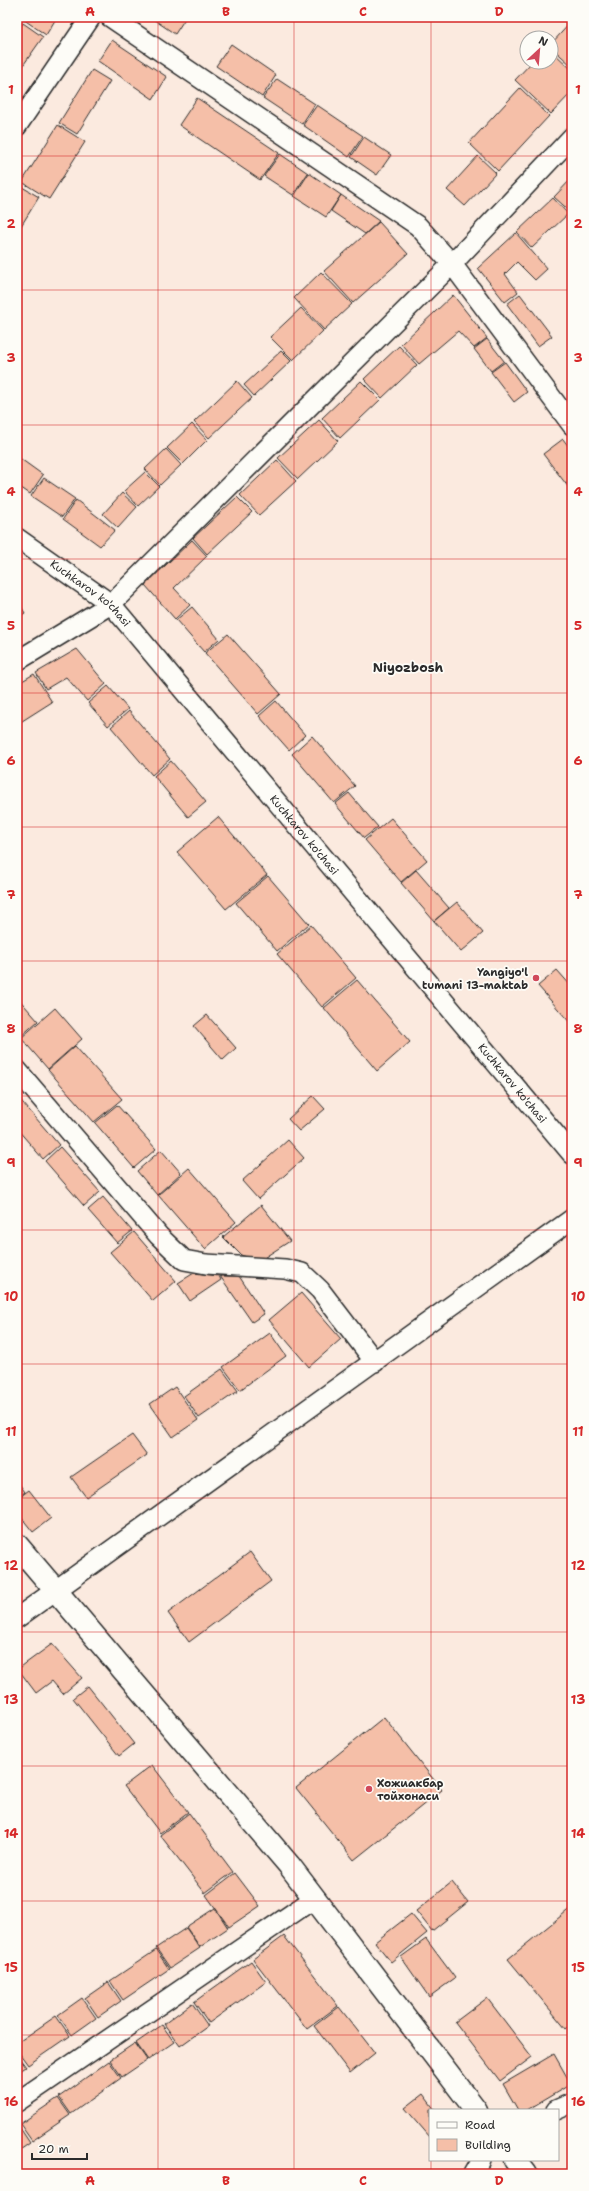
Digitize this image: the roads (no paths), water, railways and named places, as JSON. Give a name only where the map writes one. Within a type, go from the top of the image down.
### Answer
[{"type":"main road","points":[[17,1545],[315,1898],[475,2109]]},
{"type":"main road","points":[[516,2161],[526,2174]]},
{"type":"street","points":[[17,126],[91,17]]},
{"type":"street","points":[[110,17],[418,226],[452,264],[572,425]]},
{"type":"street","points":[[17,661],[111,604],[452,264],[572,137]]},
{"type":"street","name":"Kuchkarov ko'chasi","points":[[17,538],[111,604],[572,1154]]},
{"type":"street","points":[[17,1070],[159,1236],[184,1260],[206,1264],[285,1269],[302,1273],[320,1290],[375,1362]]},
{"type":"street","points":[[17,1618],[572,1219]]},
{"type":"street","points":[[17,2102],[315,1898]]},
{"type":"street","points":[[558,2109],[572,2103]]},
{"type":"street","points":[[473,2174],[481,2161]]},
{"type":"place","name":"Yangiyo'l tumani 13-maktab","points":[[536,978]]},
{"type":"place","name":"Хожиакбар тойхонаси","points":[[369,1789]]},
{"type":"district","name":"Niyozbosh","points":[[408,667]]}]
